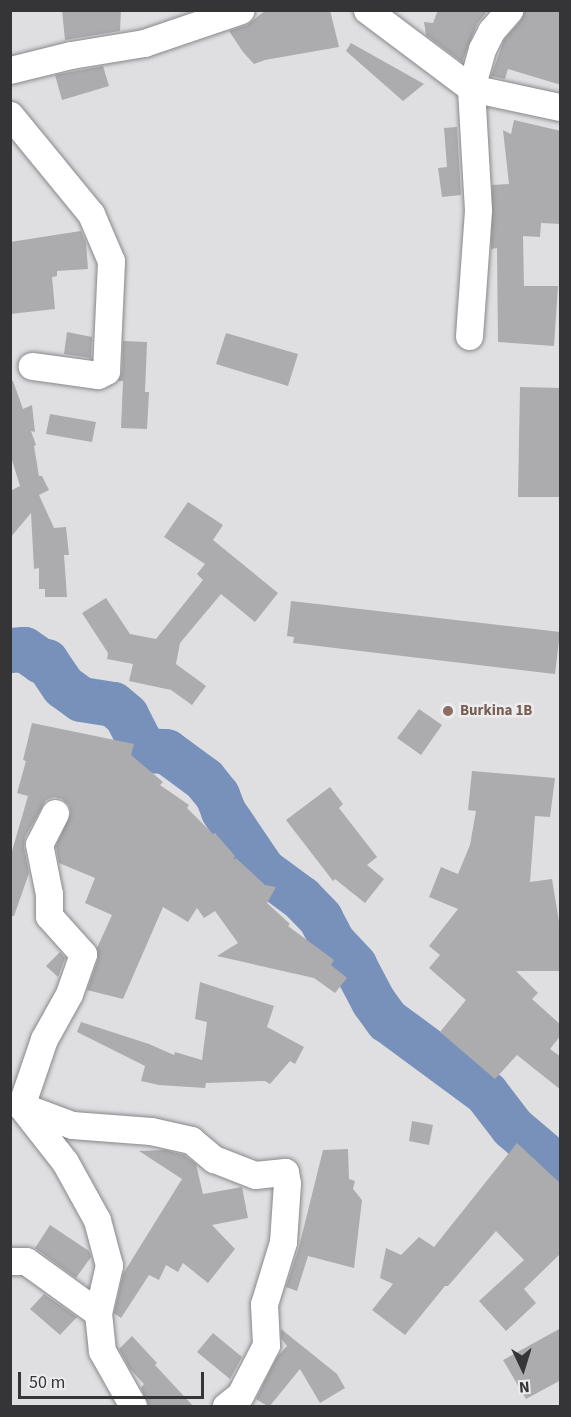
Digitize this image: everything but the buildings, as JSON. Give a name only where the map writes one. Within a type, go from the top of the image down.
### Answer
[{"type":"street","points":[[10,70],[71,55],[144,43],[241,10]]},
{"type":"street","points":[[367,10],[471,88],[561,107]]},
{"type":"street","points":[[469,336],[478,210],[471,88],[482,48],[491,31],[509,10]]},
{"type":"street","points":[[10,115],[91,214],[111,261],[106,371],[98,375],[32,366]]},
{"type":"street","points":[[16,1102],[44,1039],[69,994],[83,954],[49,916],[49,894],[39,844],[55,813]]},
{"type":"street","points":[[16,1102],[64,1162],[97,1220],[109,1265],[98,1313],[102,1351],[133,1407]]},
{"type":"street","points":[[16,1102],[72,1125],[151,1131],[191,1140],[214,1159],[255,1175],[285,1172],[287,1184],[284,1242],[264,1304],[266,1345],[240,1395],[226,1407]]},
{"type":"street","points":[[10,1261],[26,1261],[98,1313]]},
{"type":"waterway","points":[[10,650],[24,649],[41,661],[46,661],[63,686],[81,699],[113,704],[126,715],[144,750],[166,751],[204,779],[217,795],[223,811],[263,870],[301,898],[320,918],[332,941],[354,965],[373,1001],[387,1020],[486,1093],[512,1127],[560,1168]]},
{"type":"place","name":"Burkina 1B","points":[[448,711]]}]
